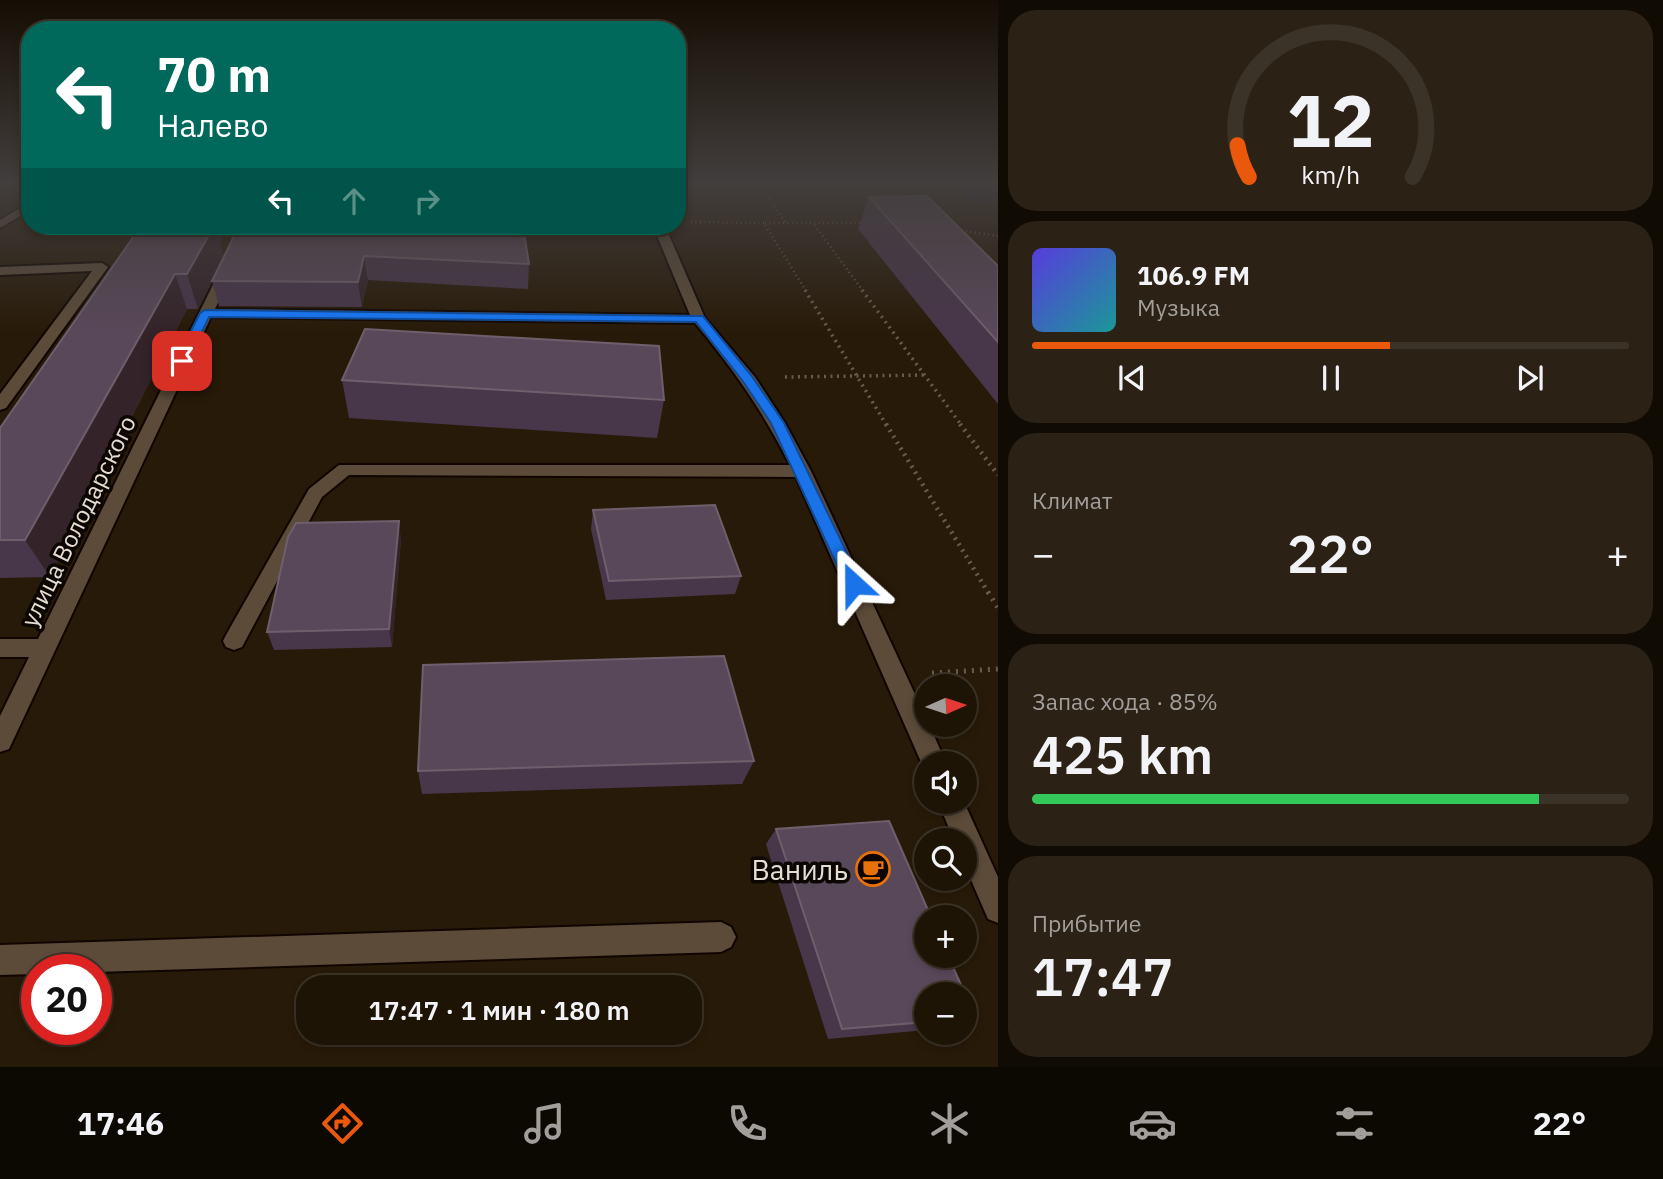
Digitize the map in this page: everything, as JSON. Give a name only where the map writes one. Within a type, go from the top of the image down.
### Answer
[{"type":"lane","name":"улица Володарского","points":[[0,741],[244,235]]},
{"type":"lane","points":[[663,235],[699,318],[747,377],[777,423],[802,471],[929,751]]},
{"type":"lane","points":[[0,271],[102,267],[0,405]]},
{"type":"lane","points":[[205,313],[699,318]]},
{"type":"lane","points":[[234,641],[315,493],[345,469],[802,471]]},
{"type":"lane","points":[[0,648],[43,648]]},
{"type":"lane","points":[[956,814],[998,909]]},
{"type":"lane","points":[[0,960],[721,937]]},
{"type":"path","points":[[770,234],[998,608]]},
{"type":"path","points":[[821,234],[998,475]]},
{"type":"path","points":[[747,377],[925,375]]},
{"type":"path","points":[[895,675],[998,669]]},
{"type":"building","points":[[902,234],[965,234],[998,266],[998,342]]},
{"type":"building","points":[[135,235],[209,235],[187,274],[175,274],[25,540],[0,540],[0,428]]},
{"type":"building","points":[[235,235],[524,235],[529,264],[364,256],[358,282],[212,281]]},
{"type":"building","points":[[365,329],[659,346],[664,400],[342,380]]},
{"type":"building","points":[[715,505],[741,576],[609,581],[593,510]]},
{"type":"building","points":[[399,521],[389,629],[267,632],[288,537],[296,523]]},
{"type":"building","points":[[724,656],[754,761],[418,771],[423,665]]},
{"type":"building","points":[[889,821],[914,878],[914,891],[920,891],[926,905],[914,905],[914,968],[953,968],[960,982],[914,982],[914,1023],[842,1029],[776,829]]},
{"type":"place","name":"Ваниль","points":[[873,869]]},
{"type":"route","points":[[182,361],[205,313],[699,318],[747,377],[777,423],[854,584]]}]
